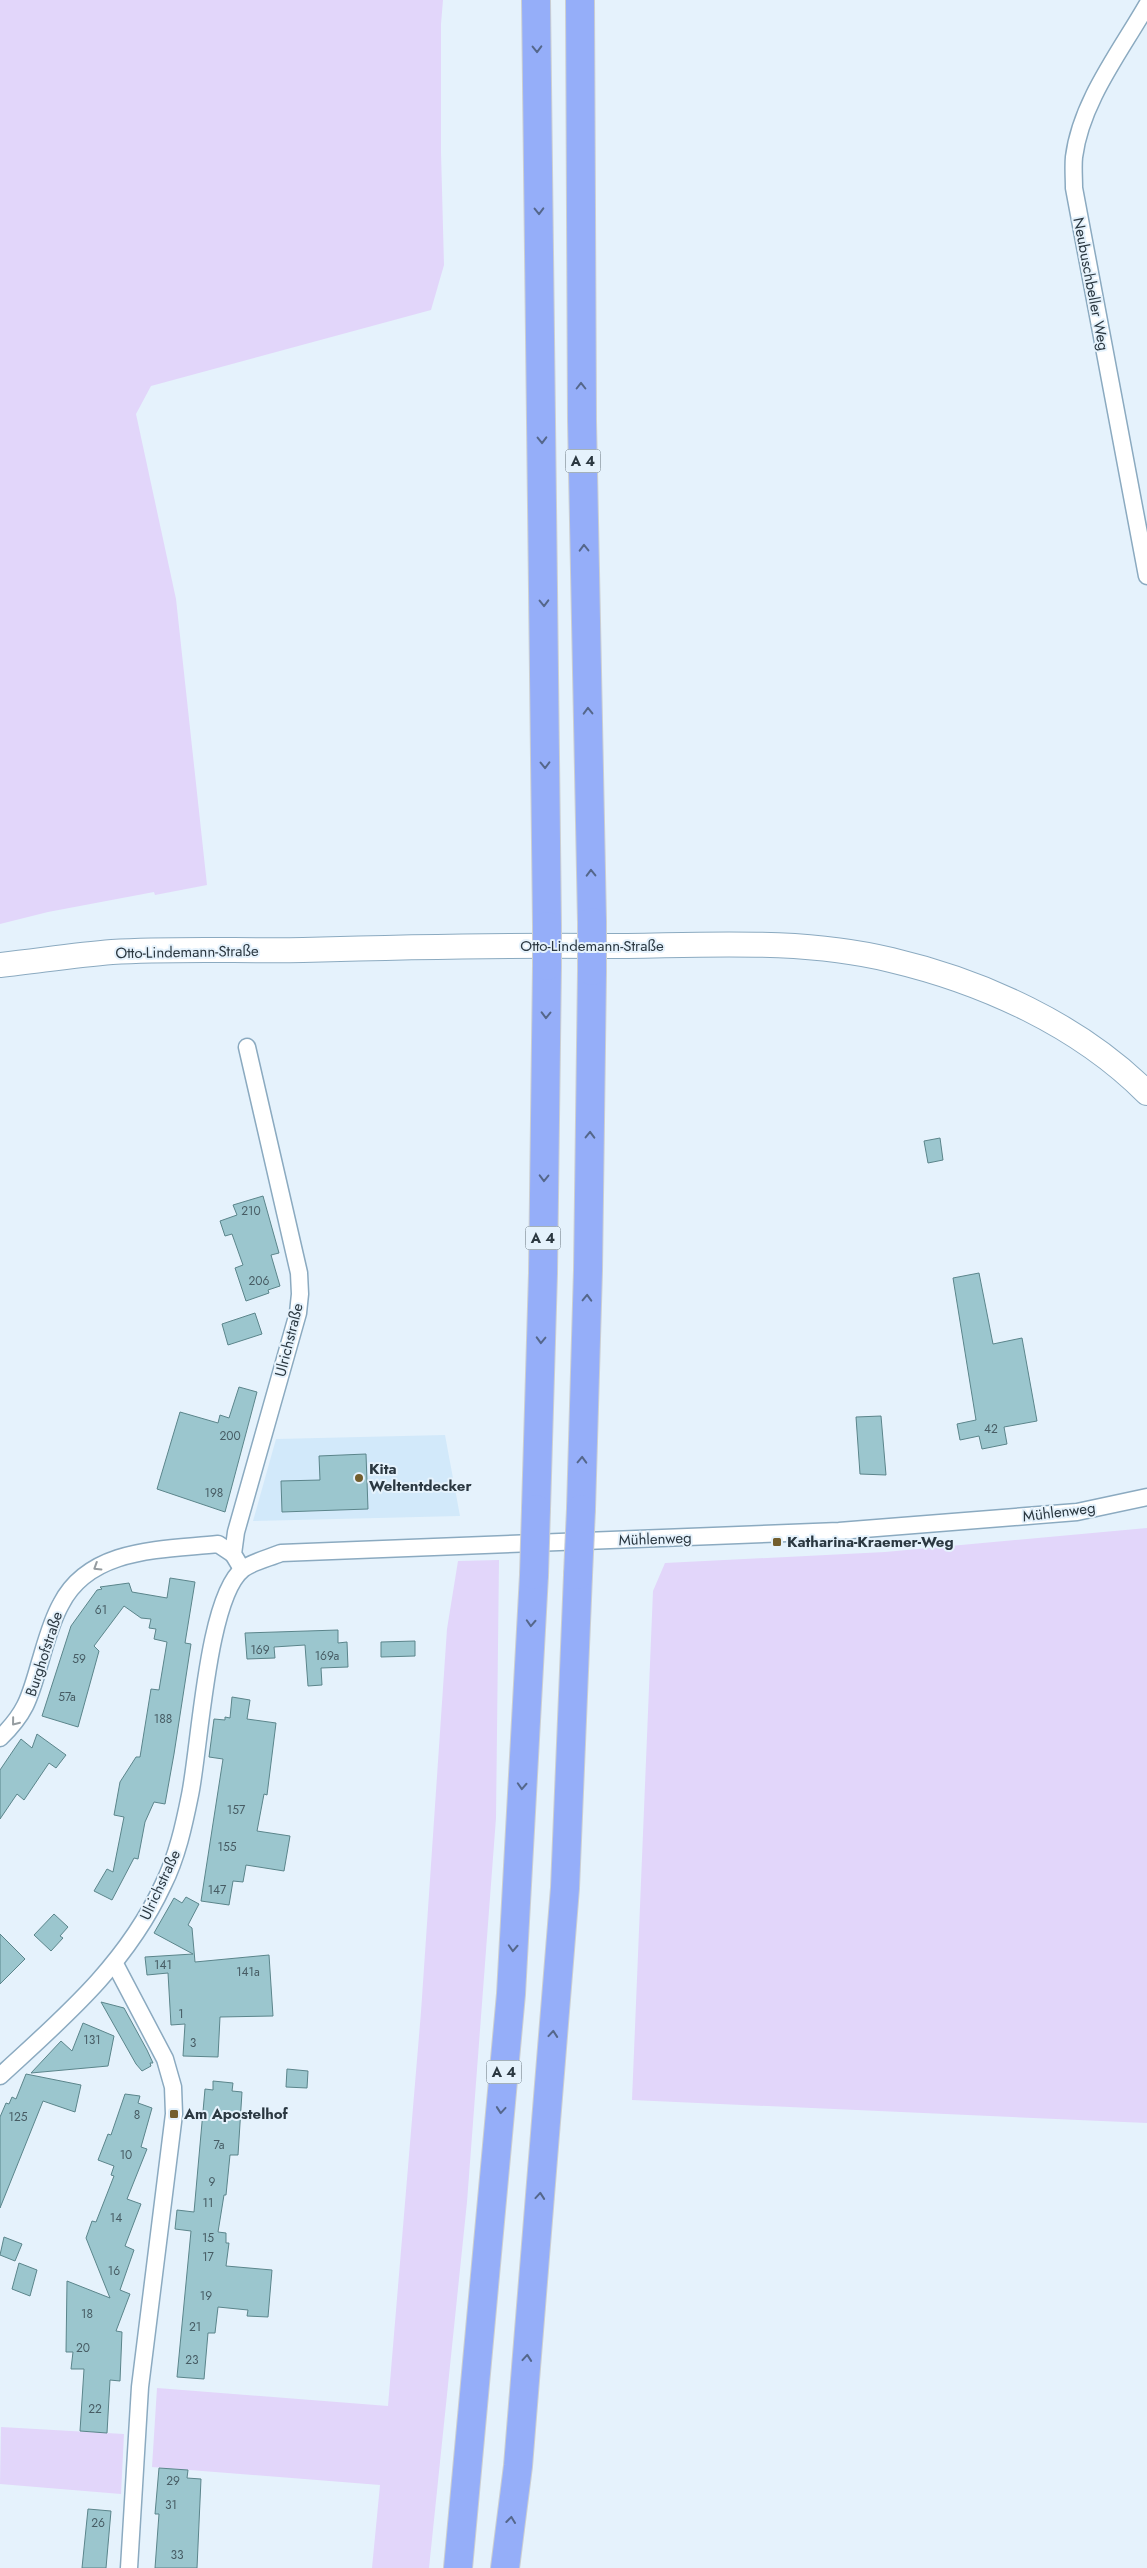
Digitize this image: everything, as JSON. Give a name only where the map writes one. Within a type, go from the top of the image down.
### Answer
[{"type":"highway","name":"A 4","points":[[458,2568],[511,1994],[534,1575],[543,1273],[547,966],[536,0]]},
{"type":"highway","name":"A 4","points":[[505,2568],[518,2466],[565,1888],[581,1509],[592,922],[582,420],[580,0]]},
{"type":"street","name":"Neubuschbeller Weg","points":[[1147,5],[1094,97],[1082,124],[1074,157],[1074,188],[1147,576]]},
{"type":"street","name":"Otto-Lindemann-Straße","points":[[0,965],[113,952],[506,945],[775,945],[835,950],[888,959],[934,971],[985,988],[1036,1014],[1094,1049],[1147,1093]]},
{"type":"street","name":"Ulrichstraße","points":[[233,1554],[236,1532],[298,1313],[300,1294],[299,1273],[247,1047]]},
{"type":"street","name":"Mühlenweg","points":[[242,1569],[281,1553],[839,1531],[1077,1512],[1147,1497]]},
{"type":"street","name":"Burghofstraße","points":[[0,1738],[15,1723],[28,1702],[53,1621],[62,1602],[82,1577],[93,1569],[119,1556],[142,1552],[218,1544],[233,1554]]},
{"type":"street","points":[[233,1554],[242,1569]]},
{"type":"street","name":"Ulrichstraße","points":[[0,2076],[84,1998],[115,1964],[142,1924],[164,1885],[179,1844],[191,1794],[212,1641],[224,1594],[242,1569]]},
{"type":"street","points":[[115,1964],[165,2060],[173,2087],[174,2114],[140,2387],[129,2568]]},
{"type":"shaded area","points":[[0,0],[443,0],[441,24],[441,152],[444,265],[431,310],[151,386],[136,414],[176,599],[207,885],[155,895],[154,892],[48,912],[0,924]]},
{"type":"shaded area","name":"Kita Weltentdecker","points":[[445,1435],[460,1516],[253,1521],[276,1439]]},
{"type":"shaded area","points":[[1147,1528],[1147,2123],[632,2100],[653,1591],[665,1563],[885,1552]]},
{"type":"shaded area","points":[[499,1560],[496,1818],[467,2202],[429,2568],[372,2568],[380,2485],[152,2467],[157,2388],[388,2406],[421,2012],[447,1629],[458,1561]]},
{"type":"shaded area","points":[[1,2427],[124,2434],[121,2494],[0,2484]]},
{"type":"building","points":[[940,1138],[943,1160],[928,1163],[924,1141]]},
{"type":"building","points":[[263,1196],[279,1253],[271,1255],[280,1286],[268,1290],[269,1293],[246,1301],[235,1268],[243,1265],[232,1234],[225,1236],[220,1221],[237,1215],[233,1205]]},
{"type":"building","points":[[979,1273],[993,1344],[1022,1338],[1037,1421],[1004,1427],[1007,1444],[982,1449],[979,1436],[960,1440],[957,1424],[976,1420],[953,1278]]},
{"type":"building","points":[[255,1313],[262,1334],[228,1345],[222,1324]]},
{"type":"building","points":[[239,1387],[257,1392],[225,1512],[157,1489],[180,1412],[218,1423],[220,1415],[229,1418]]},
{"type":"building","points":[[881,1416],[886,1475],[860,1474],[856,1417]]},
{"type":"building","points":[[366,1454],[368,1509],[282,1512],[281,1481],[320,1480],[319,1456]]},
{"type":"building","points":[[170,1578],[195,1582],[185,1643],[191,1644],[165,1804],[154,1802],[145,1822],[138,1859],[134,1858],[112,1900],[94,1891],[107,1869],[113,1872],[124,1817],[114,1815],[120,1782],[136,1757],[140,1757],[151,1689],[159,1690],[167,1642],[154,1639],[156,1629],[149,1628],[151,1619],[141,1618],[124,1606],[94,1646],[99,1651],[78,1727],[42,1716],[71,1626],[97,1590],[102,1589],[100,1587],[129,1583],[132,1592],[167,1598]]},
{"type":"building","points":[[338,1630],[338,1643],[347,1642],[348,1667],[321,1668],[322,1685],[308,1686],[305,1645],[274,1647],[275,1658],[247,1659],[245,1633]]},
{"type":"building","points":[[415,1641],[415,1656],[381,1657],[381,1642]]},
{"type":"building","points":[[232,1697],[250,1700],[247,1719],[276,1723],[267,1795],[264,1794],[257,1831],[290,1836],[284,1871],[246,1865],[243,1882],[233,1881],[229,1905],[201,1901],[223,1759],[209,1757],[214,1719],[225,1720],[225,1717],[230,1718]]},
{"type":"building","points":[[37,1734],[66,1755],[56,1768],[49,1763],[24,1800],[17,1794],[0,1819],[0,1770],[21,1739],[32,1748]]},
{"type":"building","points":[[186,1897],[199,1904],[188,1925],[192,1928],[195,1962],[269,1955],[273,2016],[220,2017],[218,2057],[183,2056],[185,2024],[171,2025],[168,1973],[147,1975],[145,1957],[193,1954],[154,1933],[174,1898],[182,1903]]},
{"type":"building","points":[[54,1914],[68,1927],[60,1936],[63,1938],[51,1951],[34,1935]]},
{"type":"building","points":[[0,1934],[25,1959],[0,1984]]},
{"type":"building","points":[[101,2002],[124,2008],[147,2050],[153,2063],[150,2063],[151,2066],[142,2071],[136,2064]]},
{"type":"building","points":[[83,2023],[114,2036],[108,2066],[31,2073],[61,2041],[72,2051]]},
{"type":"building","points":[[287,2069],[308,2071],[307,2088],[286,2087]]},
{"type":"building","points":[[26,2074],[81,2085],[75,2112],[43,2101],[0,2208],[0,2117],[6,2103],[9,2104],[12,2097],[16,2099]]},
{"type":"building","points":[[213,2081],[233,2083],[232,2091],[242,2092],[238,2155],[230,2155],[226,2195],[224,2195],[218,2232],[226,2233],[226,2243],[229,2243],[226,2266],[272,2270],[268,2317],[247,2316],[248,2310],[218,2307],[215,2333],[208,2333],[204,2379],[177,2377],[191,2231],[175,2229],[177,2210],[194,2212],[205,2089],[213,2090]]},
{"type":"building","points":[[125,2094],[140,2096],[138,2103],[152,2108],[141,2147],[147,2149],[127,2199],[141,2204],[125,2246],[134,2250],[120,2290],[130,2294],[116,2331],[122,2332],[120,2381],[110,2380],[107,2433],[80,2431],[84,2369],[71,2369],[73,2352],[66,2352],[67,2281],[110,2298],[86,2238],[92,2221],[96,2222],[114,2176],[111,2175],[114,2166],[98,2160],[108,2134],[111,2135]]},
{"type":"building","points":[[4,2237],[22,2244],[15,2261],[0,2255]]},
{"type":"building","points":[[19,2263],[37,2270],[30,2296],[12,2289]]},
{"type":"building","points":[[159,2468],[188,2470],[187,2478],[201,2479],[197,2568],[155,2568],[159,2514],[155,2514]]},
{"type":"building","points":[[88,2509],[111,2511],[106,2568],[82,2568]]},
{"type":"place","name":"Kita Weltentdecker","points":[[359,1478]]},
{"type":"place","name":"Katharina-Kraemer-Weg","points":[[777,1542]]},
{"type":"place","name":"Am Apostelhof","points":[[174,2114]]}]
